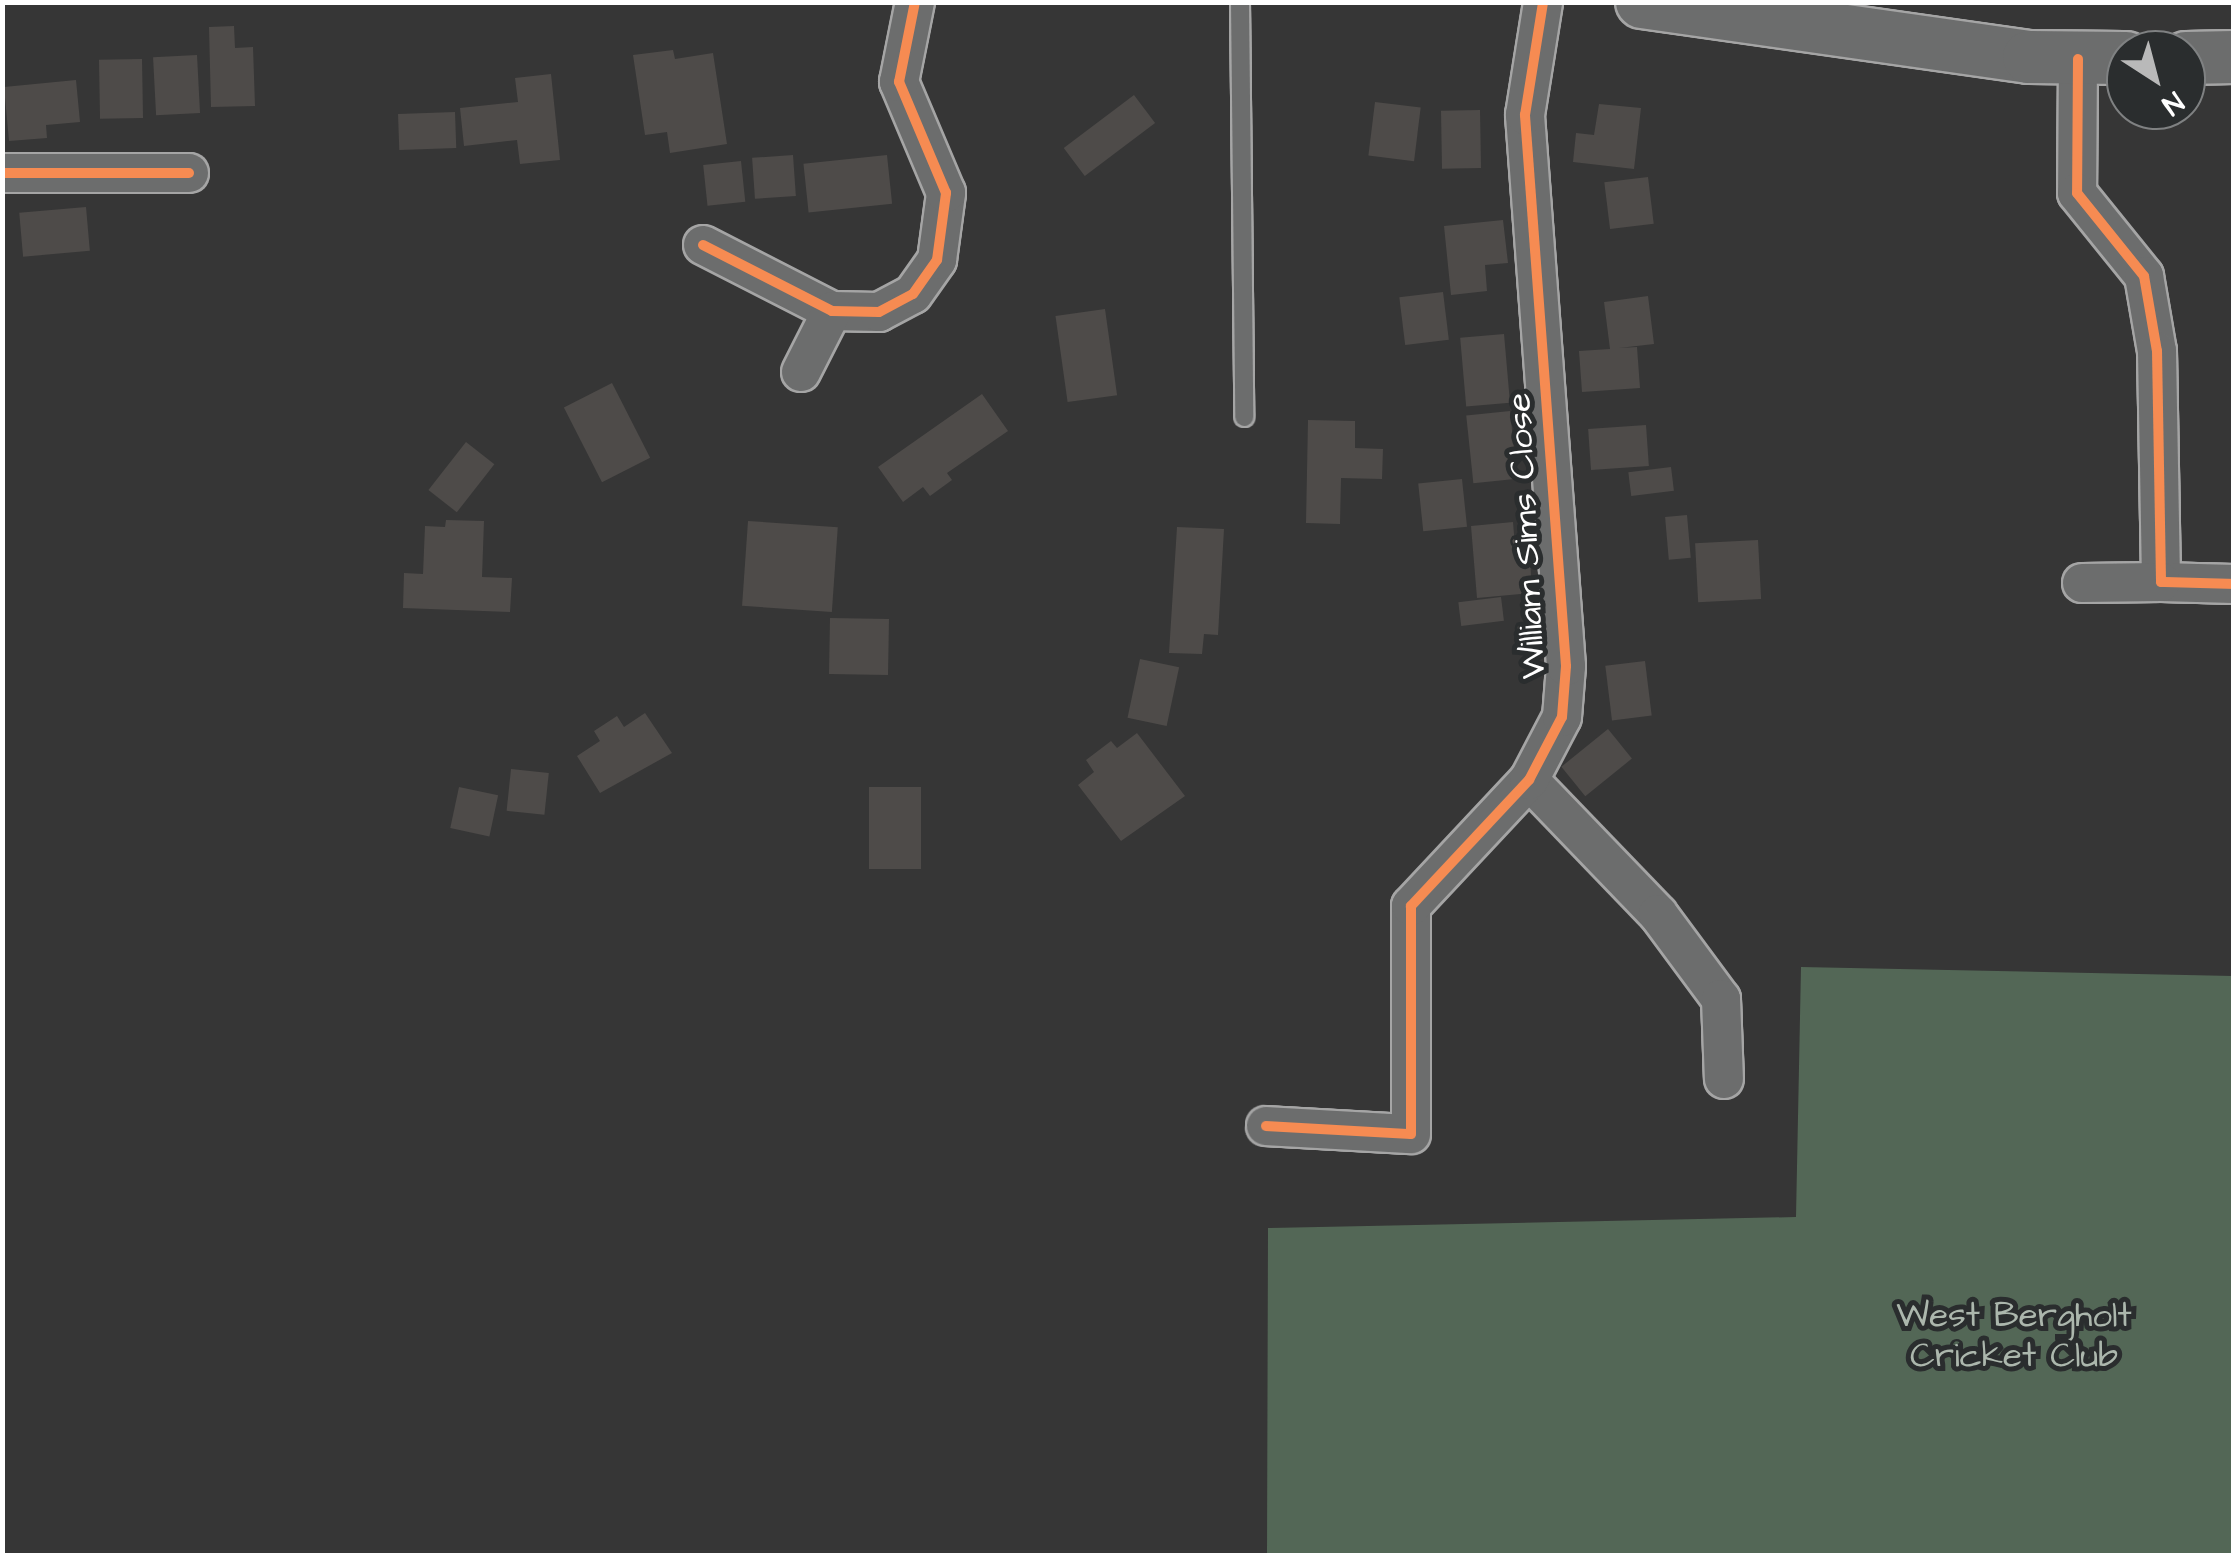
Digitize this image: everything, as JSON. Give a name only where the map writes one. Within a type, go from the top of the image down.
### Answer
[{"type":"main road","points":[[1642,2],[2102,59]]},
{"type":"main road","points":[[2206,58],[2234,57]]},
{"type":"street","points":[[703,245],[832,312],[879,312],[913,294],[938,260],[946,192],[899,82],[915,2]]},
{"type":"street","name":"William Sims Close","points":[[1266,1126],[1411,1134],[1411,906],[1529,780],[1562,717],[1566,666],[1526,115],[1543,2]]},
{"type":"street","points":[[2102,59],[2078,194],[2144,276],[2155,338],[2161,582]]},
{"type":"street","points":[[2,173],[189,172]]},
{"type":"street","points":[[801,372],[832,312]]},
{"type":"street","points":[[2082,583],[2234,584]]},
{"type":"street","points":[[1529,780],[1658,914],[1721,999],[1724,1079]]},
{"type":"lane","points":[[1240,2],[1244,417]]},
{"type":"green space","name":"West Bergholt Cricket Club","points":[[1801,967],[2233,976],[2233,1555],[1267,1555],[1268,1228],[1796,1217]]},
{"type":"building","points":[[234,26],[235,48],[253,47],[255,106],[211,107],[209,27]]},
{"type":"building","points":[[673,50],[675,59],[713,53],[727,144],[670,153],[667,132],[645,135],[633,55]]},
{"type":"building","points":[[197,55],[200,113],[156,115],[153,57]]},
{"type":"building","points":[[142,59],[143,118],[100,119],[99,60]]},
{"type":"building","points":[[551,74],[560,160],[520,164],[517,140],[464,146],[460,108],[518,102],[515,78]]},
{"type":"building","points":[[76,80],[80,122],[46,125],[47,138],[9,141],[4,87]]},
{"type":"building","points":[[1134,95],[1155,123],[1085,176],[1064,148]]},
{"type":"building","points":[[1375,102],[1421,108],[1414,161],[1368,156]]},
{"type":"building","points":[[1599,104],[1641,108],[1634,169],[1573,162],[1576,133],[1594,135]]},
{"type":"building","points":[[1480,110],[1481,168],[1442,169],[1441,111]]},
{"type":"building","points":[[455,112],[456,148],[399,150],[398,114]]},
{"type":"building","points":[[793,155],[796,196],[755,199],[752,158]]},
{"type":"building","points":[[887,155],[892,204],[809,213],[803,164]]},
{"type":"building","points":[[741,161],[745,202],[707,206],[703,165]]},
{"type":"building","points":[[1648,177],[1654,224],[1610,229],[1604,182]]},
{"type":"building","points":[[86,207],[90,251],[23,257],[19,213]]},
{"type":"building","points":[[1503,220],[1508,263],[1485,265],[1487,291],[1451,295],[1444,226]]},
{"type":"building","points":[[1443,292],[1449,340],[1405,345],[1399,297]]},
{"type":"building","points":[[1648,296],[1654,344],[1619,348],[1637,347],[1640,388],[1582,392],[1579,351],[1610,349],[1604,302]]},
{"type":"building","points":[[1105,309],[1117,395],[1068,402],[1055,316]]},
{"type":"building","points":[[1504,334],[1510,403],[1466,407],[1460,338]]},
{"type":"building","points":[[612,383],[650,458],[602,482],[564,408]]},
{"type":"building","points":[[982,394],[1008,431],[947,473],[952,480],[930,496],[923,487],[903,502],[878,467]]},
{"type":"building","points":[[1510,411],[1517,479],[1473,483],[1466,416]]},
{"type":"building","points":[[1308,420],[1355,421],[1355,448],[1383,449],[1382,479],[1341,478],[1340,524],[1306,523]]},
{"type":"building","points":[[1646,425],[1649,466],[1591,470],[1588,429]]},
{"type":"building","points":[[466,442],[494,464],[457,512],[428,490]]},
{"type":"building","points":[[1671,467],[1674,491],[1631,496],[1628,472]]},
{"type":"building","points":[[1462,479],[1467,527],[1423,531],[1418,484]]},
{"type":"building","points":[[1687,515],[1691,558],[1669,560],[1665,517]]},
{"type":"building","points":[[446,520],[484,521],[482,577],[512,578],[510,612],[403,608],[404,573],[423,574],[425,526],[445,527]]},
{"type":"building","points":[[748,521],[838,527],[832,612],[742,606]]},
{"type":"building","points":[[1513,522],[1516,559],[1530,557],[1532,593],[1477,598],[1471,526]]},
{"type":"building","points":[[1177,527],[1224,529],[1218,635],[1204,634],[1202,654],[1169,653]]},
{"type":"building","points":[[1758,540],[1761,599],[1698,602],[1695,543]]},
{"type":"building","points":[[1501,597],[1504,621],[1461,626],[1458,602]]},
{"type":"building","points":[[830,618],[889,619],[888,675],[829,674]]},
{"type":"building","points":[[1140,659],[1179,667],[1167,726],[1128,718]]},
{"type":"building","points":[[1645,661],[1652,716],[1612,720],[1605,666]]},
{"type":"building","points":[[645,713],[672,753],[600,793],[577,756],[600,741],[594,731],[617,716],[624,727]]},
{"type":"building","points":[[1608,729],[1632,759],[1585,796],[1561,767]]},
{"type":"building","points":[[1137,733],[1185,796],[1121,841],[1078,785],[1094,772],[1086,760],[1111,741],[1117,748]]},
{"type":"building","points":[[511,769],[549,773],[544,815],[507,811]]},
{"type":"building","points":[[459,787],[498,795],[489,836],[450,828]]},
{"type":"building","points":[[869,787],[921,787],[921,869],[869,869]]},
{"type":"cycle path","points":[[703,245],[832,311],[879,312],[913,294],[937,260],[946,193],[899,82],[915,2]]},
{"type":"cycle path","points":[[1266,1126],[1411,1134],[1411,906],[1529,780],[1562,717],[1566,666],[1525,115],[1543,2]]},
{"type":"cycle path","points":[[2078,59],[2077,193],[2144,276],[2157,351],[2161,582],[2234,584]]},
{"type":"cycle path","points":[[2,173],[189,173]]}]
